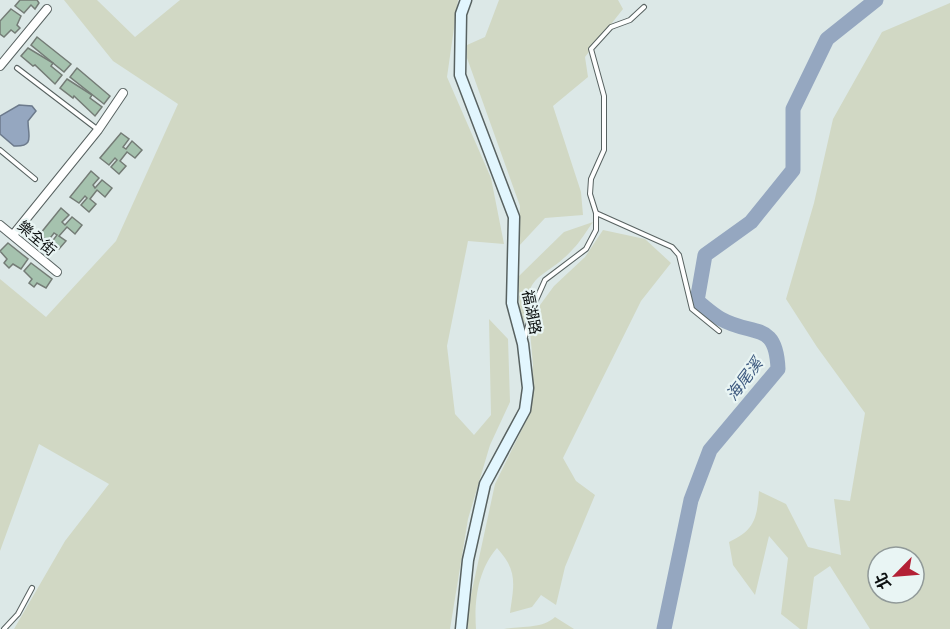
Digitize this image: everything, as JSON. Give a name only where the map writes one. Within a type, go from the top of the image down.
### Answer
[{"type":"street","name":"福湖路","points":[[461,629],[468,560],[485,484],[525,410],[528,388],[523,344],[512,303],[514,217],[460,75],[461,14],[466,0]]},
{"type":"street","points":[[0,66],[47,9]]},
{"type":"street","points":[[13,236],[98,130],[123,93]]},
{"type":"street","name":"樂全街","points":[[0,225],[57,272]]},
{"type":"lane","points":[[523,344],[533,307],[545,280],[586,249],[596,230],[596,213],[590,194],[591,179],[604,150],[604,96],[591,49],[611,27],[630,20],[644,7]]},
{"type":"lane","points":[[17,68],[98,130]]},
{"type":"lane","points":[[0,150],[35,179]]},
{"type":"lane","points":[[596,213],[672,247],[679,255],[692,309],[719,331]]},
{"type":"lane","points":[[4,629],[18,614],[32,588]]},
{"type":"green space","points":[[64,0],[97,0],[135,37],[180,0],[458,0],[447,77],[491,178],[504,244],[468,241],[447,346],[455,414],[474,435],[491,415],[489,319],[508,339],[510,402],[490,445],[468,519],[450,629],[14,629],[65,541],[109,484],[39,444],[0,551],[0,279],[46,317],[116,241],[178,104],[113,61]]},
{"type":"green space","points":[[499,0],[618,0],[623,9],[585,57],[588,77],[553,106],[581,192],[583,215],[545,218],[518,247],[520,206],[467,58],[467,45],[485,37]]},
{"type":"green space","points":[[950,3],[950,629],[870,629],[830,566],[814,577],[807,629],[800,629],[781,614],[788,558],[769,536],[755,595],[733,565],[729,542],[744,533],[753,522],[759,491],[786,504],[808,547],[841,555],[834,499],[850,501],[865,413],[817,347],[786,299],[814,203],[833,119],[882,32]]},
{"type":"green space","points":[[593,222],[579,243],[533,284],[526,306],[525,324],[520,311],[518,277],[564,232]]},
{"type":"green space","points":[[603,230],[645,239],[671,263],[641,301],[563,458],[576,481],[595,495],[565,567],[556,605],[541,595],[532,607],[510,613],[513,578],[504,556],[497,548],[481,576],[477,596],[476,629],[468,629],[468,609],[495,484],[529,415],[533,365],[529,320],[554,286],[585,257]]},
{"type":"green space","points":[[555,617],[574,629],[504,629],[544,624]]},
{"type":"water","points":[[19,105],[32,106],[36,111],[28,121],[28,142],[25,145],[14,146],[0,134],[0,116]]},
{"type":"building","points":[[20,0],[37,0],[39,3],[35,9],[31,5],[24,13],[15,6]]},
{"type":"building","points":[[11,9],[21,16],[17,25],[20,28],[15,33],[11,30],[4,37],[0,34],[0,21]]},
{"type":"building","points":[[37,37],[71,64],[64,72],[31,45]]},
{"type":"building","points":[[28,48],[53,63],[51,66],[62,75],[55,84],[35,65],[33,66],[21,56]]},
{"type":"building","points":[[77,68],[110,96],[104,104],[70,77]]},
{"type":"building","points":[[67,79],[92,95],[90,98],[102,107],[95,116],[74,96],[73,98],[60,88]]},
{"type":"building","points":[[121,133],[129,139],[123,147],[126,149],[132,141],[142,150],[135,158],[127,152],[120,161],[126,166],[119,174],[111,167],[117,160],[115,158],[109,165],[100,158]]},
{"type":"building","points":[[91,171],[99,178],[93,185],[95,188],[102,180],[112,188],[105,197],[97,190],[90,199],[96,204],[89,212],[81,205],[87,198],[85,196],[79,203],[70,197]]},
{"type":"building","points":[[61,208],[69,215],[62,222],[65,225],[72,217],[82,225],[75,234],[67,227],[59,236],[66,241],[59,249],[51,243],[57,235],[54,233],[48,241],[40,234]]},
{"type":"building","points":[[8,243],[28,259],[21,269],[13,264],[9,268],[4,263],[7,259],[0,251]]},
{"type":"building","points":[[31,263],[52,279],[46,288],[37,283],[34,287],[29,283],[32,279],[24,271]]},
{"type":"waterway","name":"海尾溪","points":[[664,629],[691,500],[710,450],[778,369],[773,343],[768,336],[721,319],[697,301],[705,255],[751,222],[793,170],[793,109],[827,39],[876,0]]}]
